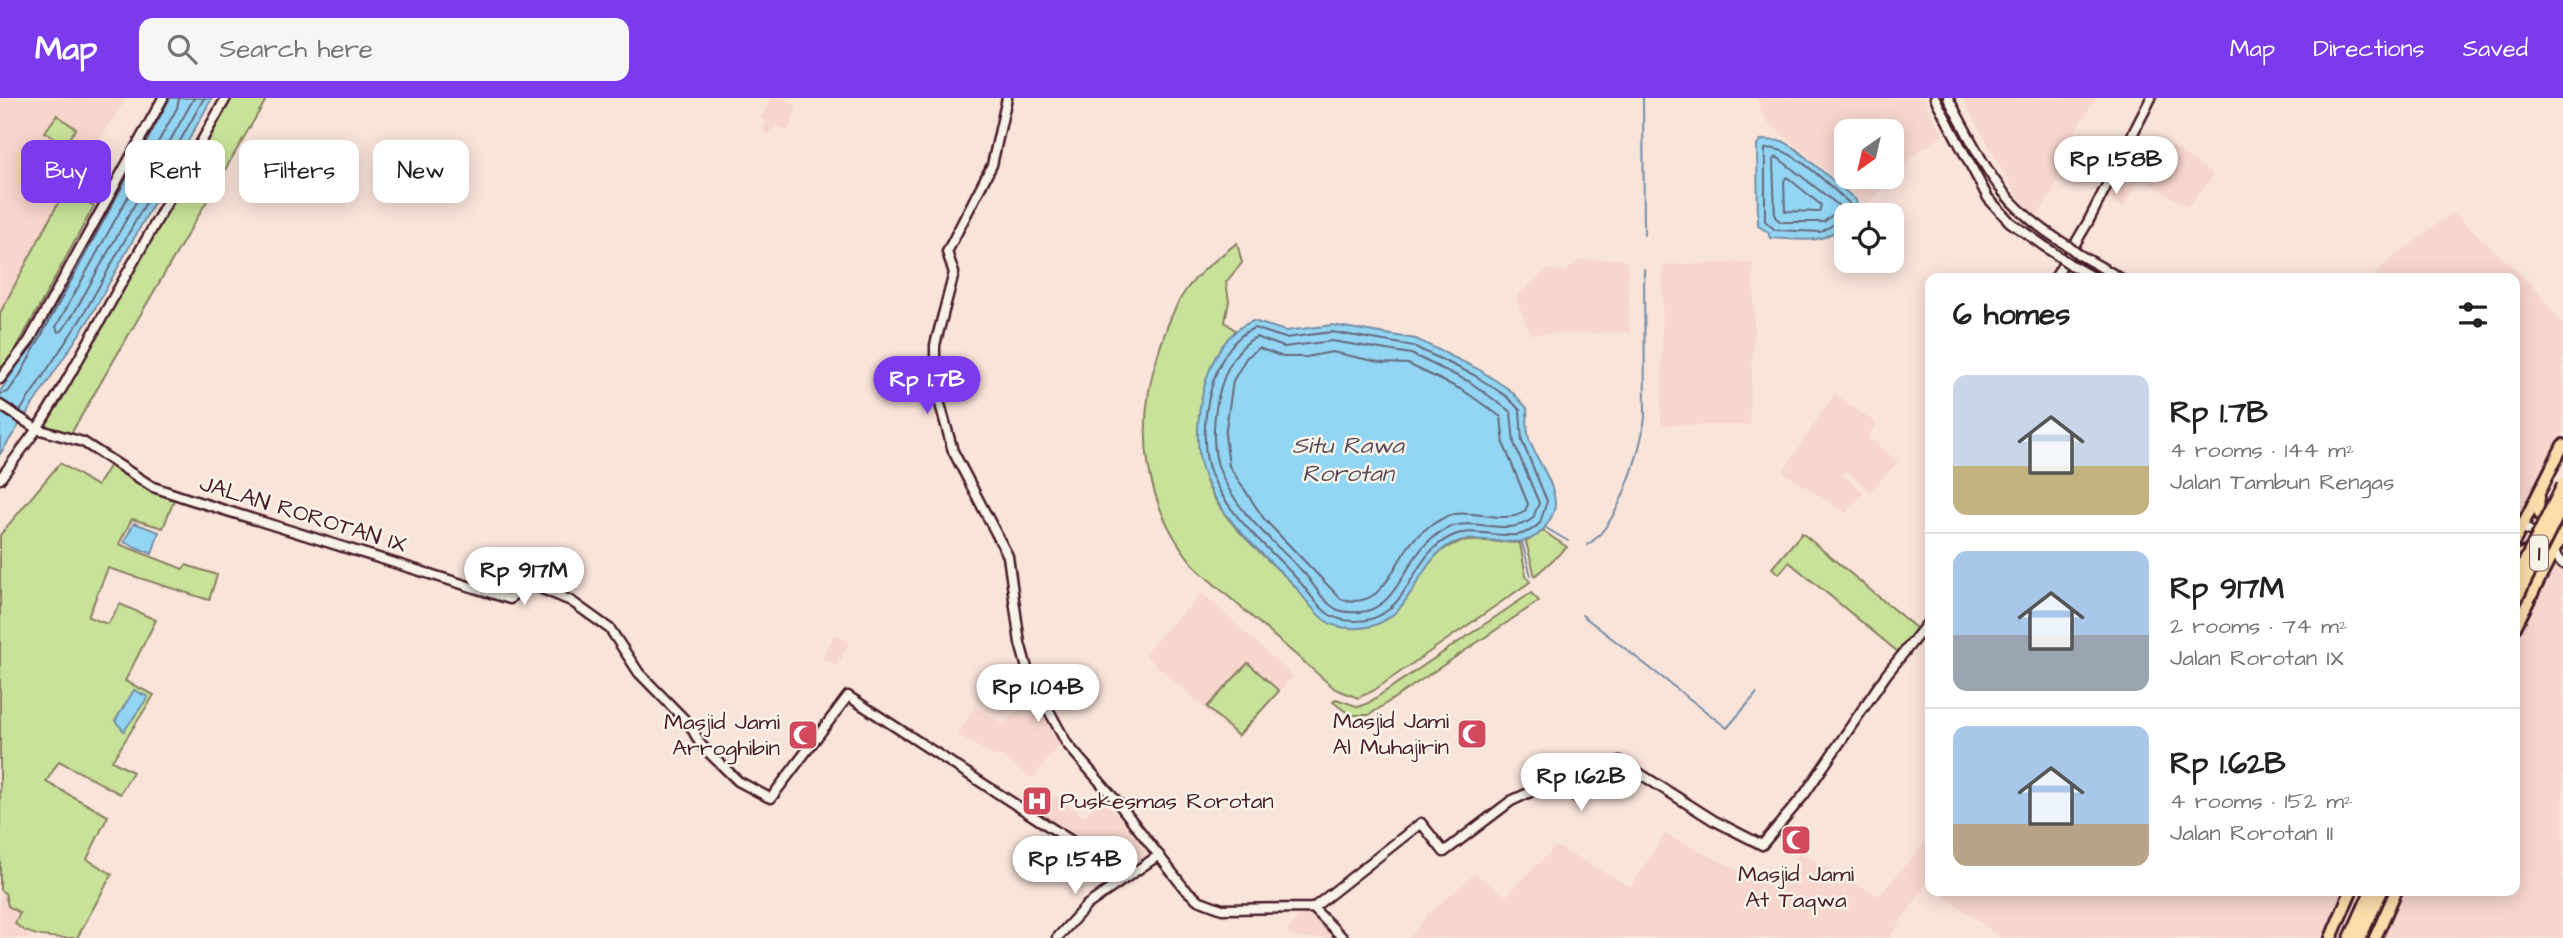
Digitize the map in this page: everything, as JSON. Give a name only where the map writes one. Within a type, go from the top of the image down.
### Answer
[{"type":"highway","points":[[2520,524],[2563,445]]},
{"type":"highway","name":"1","points":[[2520,571],[2563,485]]},
{"type":"highway","points":[[2540,487],[2537,508],[2541,517],[2553,524],[2563,522]]},
{"type":"highway","name":"1","points":[[2520,592],[2563,505]]},
{"type":"highway","points":[[2520,616],[2563,533]]},
{"type":"highway","points":[[2520,554],[2525,553],[2539,561],[2540,569],[2533,591]]},
{"type":"highway","points":[[2331,938],[2349,896]]},
{"type":"highway","points":[[2350,938],[2369,896]]},
{"type":"highway","points":[[2360,938],[2380,896]]},
{"type":"highway","points":[[2375,938],[2394,896]]},
{"type":"street","points":[[0,379],[29,341],[163,98]]},
{"type":"street","points":[[0,479],[35,428],[226,98]]},
{"type":"street","points":[[1007,98],[992,165],[947,252],[954,275],[934,357],[935,386],[953,451],[980,507],[1006,549],[1020,643],[1032,682],[1066,744],[1189,894],[1212,906],[1233,909],[1313,908],[1421,823],[1444,852],[1511,801],[1554,780],[1579,799],[1618,761],[1760,846],[1821,770],[1886,675],[1925,626]]},
{"type":"street","points":[[1935,98],[1988,198],[2010,222],[2085,273]]},
{"type":"street","points":[[1948,98],[1985,170],[2020,213],[2078,254],[2111,273]]},
{"type":"street","points":[[2057,273],[2088,222],[2151,98]]},
{"type":"street","name":"JALAN ROROTAN IX","points":[[0,405],[35,428],[83,442],[154,487],[510,599],[523,581],[553,591],[610,629],[639,673],[690,725],[709,754],[738,781],[768,797],[771,798],[787,778],[848,696],[1070,840],[1120,880]]},
{"type":"street","points":[[2520,532],[2536,531],[2552,555]]},
{"type":"street","points":[[2520,535],[2552,555]]},
{"type":"street","points":[[1057,938],[1080,911],[1120,880],[1159,855]]},
{"type":"street","points":[[1313,908],[1343,938]]},
{"type":"shaded area","points":[[0,98],[127,98],[99,140],[21,140],[21,203],[58,203],[0,313]]},
{"type":"shaded area","points":[[773,98],[783,98],[798,107],[787,131],[777,124],[769,135],[762,130],[767,123],[760,118]]},
{"type":"shaded area","points":[[1756,98],[1923,98],[1943,135],[1904,165],[1904,119],[1834,119],[1834,178],[1767,121]]},
{"type":"shaded area","points":[[1962,98],[2096,98],[2078,126],[2053,191],[2039,213],[2031,212],[2014,190]]},
{"type":"shaded area","points":[[2128,142],[2159,163],[2147,181],[2140,178],[2123,207],[2102,195]]},
{"type":"shaded area","points":[[2172,146],[2214,175],[2187,207],[2148,182]]},
{"type":"shaded area","points":[[1847,189],[1881,189],[1868,203],[1864,203]]},
{"type":"shaded area","points":[[2453,212],[2519,273],[2377,273],[2386,263]]},
{"type":"shaded area","points":[[1622,259],[1628,263],[1630,332],[1530,334],[1516,297],[1548,269],[1565,272],[1579,260]]},
{"type":"shaded area","points":[[1753,262],[1754,330],[1749,425],[1661,425],[1663,265]]},
{"type":"shaded area","points":[[2520,274],[2563,324],[2563,449],[2520,516]]},
{"type":"shaded area","points":[[1834,394],[1876,423],[1868,437],[1898,462],[1870,491],[1845,470],[1842,475],[1864,493],[1846,513],[1783,472]]},
{"type":"shaded area","points":[[2563,525],[2563,938],[2369,938],[2388,896],[2520,896],[2520,611]]},
{"type":"shaded area","points":[[1202,593],[1293,676],[1237,738],[1144,654]]},
{"type":"shaded area","points":[[835,634],[850,642],[837,666],[822,658]]},
{"type":"shaded area","points":[[1033,691],[1039,708],[1026,720],[1040,709],[1061,744],[1032,778],[998,754],[995,757],[957,734],[975,707],[1004,725]]},
{"type":"shaded area","points":[[1055,795],[1085,817],[1101,796],[1151,853],[1119,876],[1035,814],[1046,797],[1051,801]]},
{"type":"shaded area","points":[[1665,834],[1778,890],[1799,853],[1879,896],[1925,842],[1925,887],[1889,938],[1410,938],[1427,915],[1475,874],[1506,896],[1556,846],[1631,887]]},
{"type":"shaded area","points":[[0,890],[20,913],[19,930],[33,938],[0,938]]},
{"type":"shaded area","points":[[1945,896],[2348,896],[2330,938],[2001,938]]},
{"type":"shaded area","points":[[1305,909],[1333,932],[1328,938],[1297,938],[1287,931]]},
{"type":"green space","points":[[226,98],[267,98],[242,140],[239,140],[239,146],[225,170],[225,140],[202,140]]},
{"type":"green space","points":[[57,115],[76,129],[68,140],[57,140],[45,132]]},
{"type":"green space","points":[[58,203],[89,203],[94,206],[15,351],[0,372],[0,313]]},
{"type":"green space","points":[[166,203],[206,203],[69,437],[37,429]]},
{"type":"green space","points":[[1237,243],[1242,263],[1226,282],[1229,301],[1225,322],[1236,331],[1214,361],[1207,382],[1203,456],[1205,478],[1211,493],[1241,534],[1290,581],[1314,609],[1327,619],[1346,627],[1421,573],[1432,559],[1454,544],[1477,541],[1520,543],[1526,576],[1530,582],[1373,691],[1358,698],[1335,689],[1198,570],[1180,546],[1155,494],[1146,439],[1147,411],[1161,346],[1173,313],[1191,283]]},
{"type":"green space","points":[[60,463],[97,486],[111,463],[154,492],[174,500],[163,528],[132,519],[119,544],[183,569],[186,565],[217,575],[209,600],[108,568],[88,617],[108,624],[120,604],[156,620],[125,681],[154,695],[112,761],[133,772],[120,794],[59,761],[46,782],[108,816],[87,859],[112,874],[77,938],[42,936],[20,928],[15,923],[20,913],[8,906],[5,893],[0,890],[0,535]]},
{"type":"green space","points":[[1543,531],[1567,547],[1535,576],[1526,542]]},
{"type":"green space","points":[[1802,533],[1917,629],[1898,652],[1789,562],[1779,574],[1772,568]]},
{"type":"green space","points":[[1531,593],[1539,601],[1369,715],[1350,715],[1333,702],[1336,699],[1359,707],[1368,703]]},
{"type":"green space","points":[[1248,663],[1279,691],[1238,736],[1207,707]]},
{"type":"water","points":[[164,98],[212,98],[189,140],[141,140]]},
{"type":"water","points":[[1761,140],[1783,141],[1834,181],[1834,189],[1843,189],[1856,200],[1857,203],[1834,203],[1834,232],[1811,240],[1770,238],[1768,232],[1758,226],[1757,145]]},
{"type":"water","points":[[125,169],[125,203],[154,203],[88,321],[0,454],[0,391],[14,371],[106,203],[111,203],[111,194]]},
{"type":"water","name":"Situ Rawa Rorotan","points":[[1253,321],[1286,331],[1332,325],[1416,339],[1478,369],[1510,390],[1527,408],[1529,439],[1554,495],[1554,508],[1548,523],[1538,534],[1527,540],[1514,542],[1472,539],[1446,547],[1427,567],[1396,612],[1372,626],[1342,627],[1326,621],[1230,520],[1211,491],[1199,457],[1199,412],[1211,366],[1222,346],[1236,331]]},
{"type":"water","points":[[134,523],[159,532],[152,554],[124,542]]},
{"type":"water","points":[[134,690],[148,697],[124,731],[115,721]]},
{"type":"waterway","points":[[1643,98],[1644,235]]},
{"type":"waterway","points":[[1587,545],[1598,536],[1618,506],[1633,469],[1642,433],[1645,418],[1644,269]]},
{"type":"waterway","points":[[1546,528],[1568,541]]},
{"type":"waterway","points":[[1522,542],[1531,576]]},
{"type":"waterway","points":[[1582,615],[1727,728],[1757,693]]},
{"type":"place","name":"Masjid Jami Al Muhajirin","points":[[1472,734]]},
{"type":"place","name":"Masjid Jami Arroghibin","points":[[803,735]]},
{"type":"place","name":"Puskesmas Rorotan","points":[[1037,801]]},
{"type":"place","name":"Masjid Jami At Taqwa","points":[[1796,840]]}]
